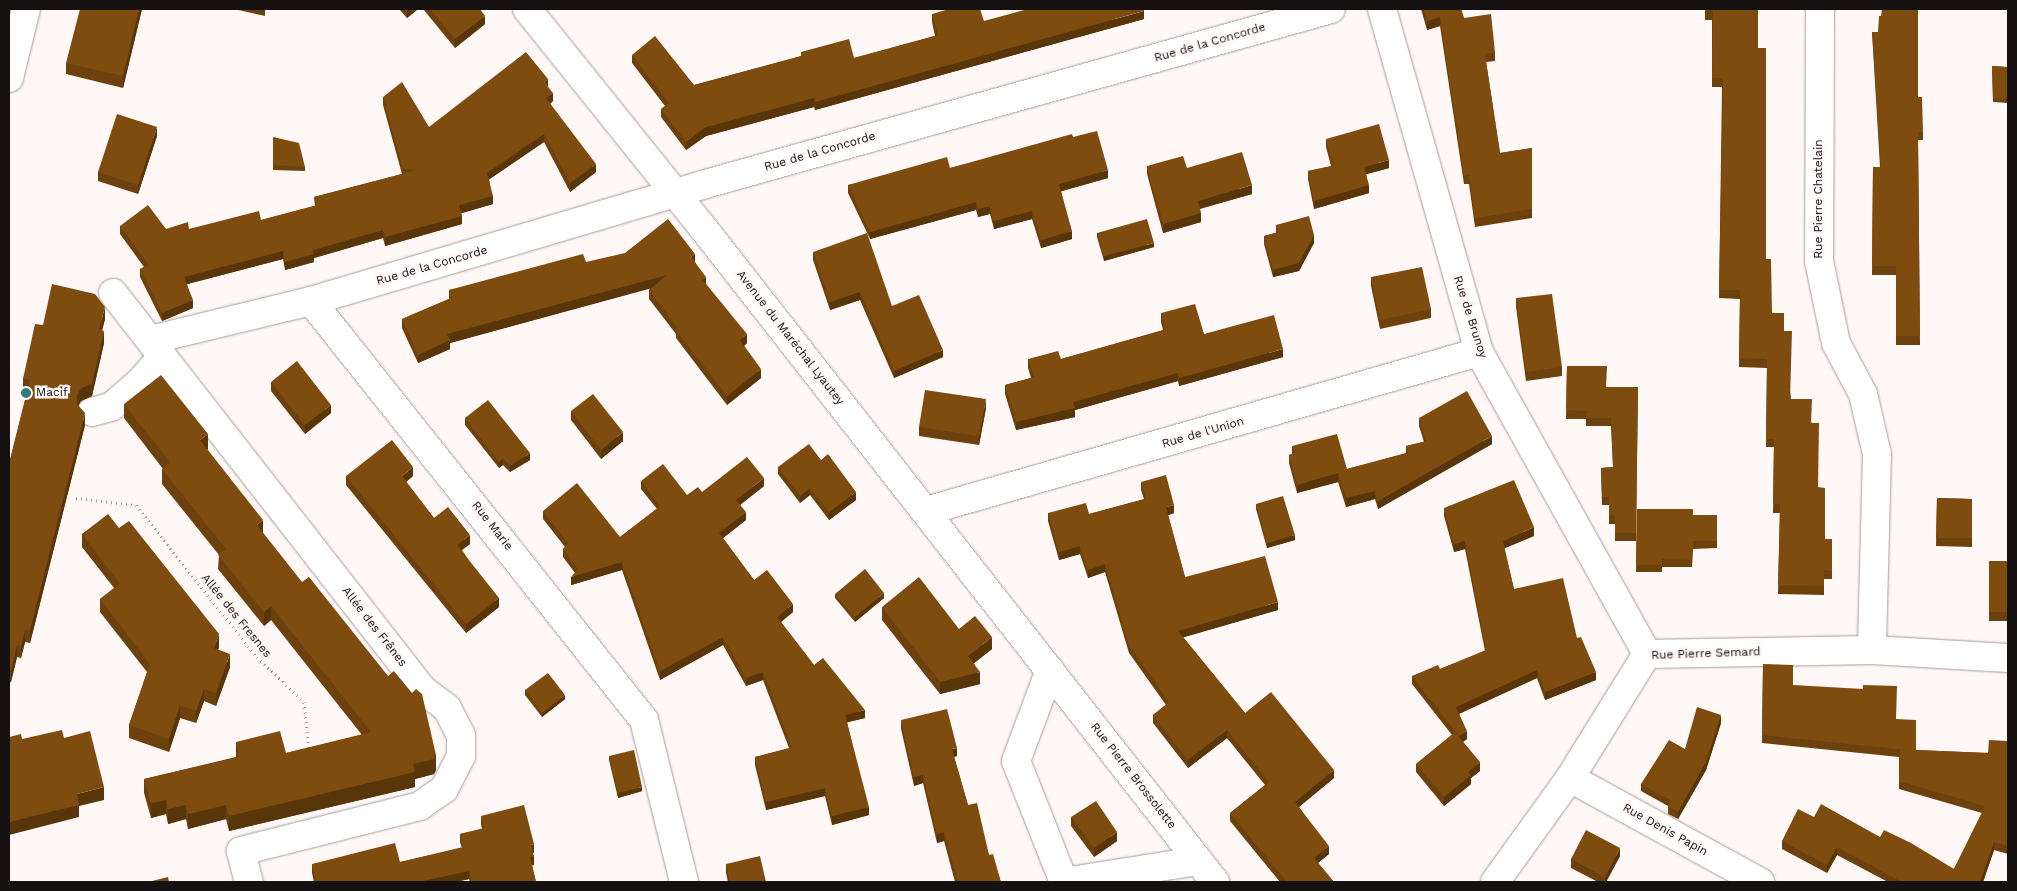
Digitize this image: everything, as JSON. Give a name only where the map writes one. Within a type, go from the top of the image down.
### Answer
[{"type":"street","points":[[9,78],[26,9]]},
{"type":"street","name":"Avenue du Maréchal Lyautey","points":[[527,9],[1050,670]]},
{"type":"street","name":"Rue de la Concorde","points":[[156,348],[675,194],[1331,9]]},
{"type":"street","name":"Rue de Brunoy","points":[[1382,9],[1478,352],[1648,654]]},
{"type":"street","name":"Rue Pierre Chatelain","points":[[1820,9],[1819,261],[1836,343],[1863,394],[1877,454],[1872,650]]},
{"type":"street","name":"Allée des Frênes","points":[[114,293],[423,690],[446,708],[461,736],[460,756],[444,789],[420,806],[241,850],[247,873]]},
{"type":"street","name":"Rue Marie","points":[[311,301],[644,720],[684,882]]},
{"type":"street","points":[[92,412],[111,407],[141,381],[156,348]]},
{"type":"street","name":"Rue de l'Union","points":[[926,511],[1478,352]]},
{"type":"street","name":"Rue Pierre Semard","points":[[1495,882],[1570,778],[1648,654],[1872,650],[2008,658]]},
{"type":"street","points":[[1050,670],[1016,761],[1065,882],[1198,861]]},
{"type":"street","name":"Rue Pierre Brossolette","points":[[1050,670],[1215,882]]},
{"type":"street","name":"Rue Denis Papin","points":[[1570,778],[1760,882]]},
{"type":"path","name":"Allée des Fresnes","points":[[76,498],[136,505],[257,657],[304,702],[310,754]]},
{"type":"building","points":[[80,9],[139,9],[123,76],[66,63]]},
{"type":"building","points":[[430,9],[480,9],[485,16],[455,39]]},
{"type":"building","points":[[949,9],[980,9],[984,21],[1028,9],[1144,9],[1144,11],[815,102],[814,98],[706,127],[686,142],[661,109],[669,103],[632,55],[655,36],[694,85],[802,56],[801,52],[849,39],[854,58],[938,35],[932,14]]},
{"type":"building","points":[[1423,9],[1461,9],[1464,18],[1491,14],[1495,52],[1485,54],[1500,153],[1532,148],[1532,209],[1475,218],[1469,175],[1464,176],[1440,17],[1427,21]]},
{"type":"building","points":[[1705,9],[1758,9],[1758,48],[1766,48],[1766,259],[1771,259],[1772,313],[1784,313],[1784,331],[1792,331],[1790,399],[1812,399],[1811,423],[1819,423],[1818,487],[1825,488],[1825,539],[1832,539],[1832,571],[1824,570],[1824,586],[1778,585],[1780,504],[1773,504],[1774,439],[1766,439],[1767,359],[1739,358],[1740,290],[1719,290],[1723,78],[1712,78],[1713,11],[1705,11]]},
{"type":"building","points":[[1882,9],[1918,9],[1918,97],[1922,97],[1923,132],[1918,132],[1920,336],[1896,336],[1896,266],[1872,266],[1873,167],[1881,167],[1872,32],[1878,32],[1879,16],[1881,16]]},
{"type":"building","points":[[526,52],[548,79],[544,82],[553,93],[546,98],[596,164],[570,183],[544,134],[487,173],[493,196],[459,205],[462,216],[385,237],[383,230],[313,250],[314,254],[285,262],[283,251],[184,277],[193,300],[162,313],[140,269],[149,265],[120,226],[148,205],[166,229],[188,222],[189,229],[259,211],[261,220],[317,205],[314,197],[417,170],[403,169],[383,97],[402,82],[429,127]]},
{"type":"building","points":[[1992,66],[2008,67],[2008,99],[1993,98]]},
{"type":"building","points":[[117,114],[157,127],[138,185],[98,172]]},
{"type":"building","points":[[1379,124],[1389,160],[1364,167],[1369,185],[1314,201],[1308,171],[1333,166],[1326,139]]},
{"type":"building","points":[[1097,131],[1108,170],[1059,184],[1072,231],[1041,240],[1032,211],[994,221],[990,206],[978,209],[976,202],[870,232],[848,185],[947,157],[950,168],[1072,134],[1073,137]]},
{"type":"building","points":[[273,137],[299,143],[305,167],[273,165]]},
{"type":"building","points":[[1242,152],[1252,185],[1198,201],[1201,213],[1163,224],[1147,166],[1183,156],[1187,168]]},
{"type":"building","points":[[1309,216],[1314,235],[1299,263],[1273,270],[1264,236],[1278,232],[1276,225]]},
{"type":"building","points":[[668,219],[695,254],[691,257],[706,277],[702,279],[747,334],[740,340],[761,369],[727,396],[676,330],[678,328],[649,290],[667,275],[447,334],[450,340],[418,355],[402,319],[451,298],[449,290],[583,254],[586,262],[625,253]]},
{"type":"building","points":[[1147,219],[1154,243],[1104,256],[1097,233]]},
{"type":"building","points":[[867,233],[892,306],[919,295],[943,350],[894,371],[860,292],[830,302],[813,252]]},
{"type":"building","points":[[1422,267],[1431,309],[1380,320],[1371,277]]},
{"type":"building","points":[[52,284],[95,294],[105,307],[99,329],[104,331],[92,384],[81,388],[77,396],[77,404],[85,413],[30,630],[25,630],[21,646],[17,645],[11,670],[9,669],[9,464],[30,380],[23,379],[35,324],[43,325]]},
{"type":"building","points":[[1552,294],[1562,367],[1526,372],[1516,298]]},
{"type":"building","points":[[1195,304],[1204,334],[1274,315],[1283,349],[1179,378],[1178,373],[1073,402],[1075,408],[1016,422],[1005,385],[1034,377],[1028,359],[1058,351],[1061,359],[1165,330],[1161,313]]},
{"type":"building","points":[[297,361],[331,405],[305,425],[271,382]]},
{"type":"building","points":[[1567,366],[1607,366],[1606,387],[1638,387],[1636,533],[1615,533],[1615,515],[1609,515],[1609,497],[1602,497],[1601,468],[1613,467],[1611,418],[1586,418],[1587,411],[1566,410]]},
{"type":"building","points":[[161,375],[208,434],[200,440],[263,520],[257,525],[302,582],[309,577],[388,676],[394,671],[412,693],[416,689],[422,694],[436,755],[434,759],[413,764],[415,772],[229,816],[226,805],[188,814],[186,805],[168,809],[166,800],[151,803],[144,779],[239,757],[236,742],[280,731],[286,753],[371,732],[271,606],[264,612],[218,555],[226,549],[162,469],[171,463],[124,404]]},
{"type":"building","points":[[925,390],[986,399],[979,436],[919,427]]},
{"type":"building","points":[[1467,391],[1492,436],[1378,501],[1375,491],[1346,498],[1338,473],[1297,485],[1289,455],[1295,453],[1292,446],[1337,434],[1347,469],[1408,453],[1406,446],[1426,441],[1419,418]]},
{"type":"building","points":[[593,394],[623,432],[601,450],[571,411]]},
{"type":"building","points":[[488,400],[530,453],[510,466],[503,458],[499,462],[465,418]]},
{"type":"building","points":[[392,440],[413,467],[402,476],[434,518],[448,507],[470,535],[457,545],[499,598],[466,624],[346,476]]},
{"type":"building","points":[[809,444],[821,460],[828,454],[856,492],[829,512],[810,488],[800,496],[778,467]]},
{"type":"building","points":[[747,457],[764,478],[736,500],[746,512],[719,533],[754,580],[767,570],[793,604],[777,617],[814,665],[823,658],[865,710],[845,715],[869,807],[832,816],[825,788],[766,802],[755,757],[792,748],[763,672],[746,678],[723,637],[660,671],[622,562],[571,577],[578,569],[563,549],[569,544],[543,511],[577,483],[620,537],[660,506],[641,481],[663,464],[687,495],[698,487],[702,492]]},
{"type":"building","points":[[1166,475],[1174,505],[1166,507],[1185,577],[1265,556],[1278,602],[1178,631],[1245,713],[1271,692],[1334,770],[1295,802],[1329,846],[1314,858],[1334,882],[1287,882],[1230,813],[1269,782],[1227,730],[1188,760],[1153,715],[1169,702],[1129,645],[1105,564],[1088,570],[1080,546],[1059,552],[1048,513],[1086,503],[1089,514],[1146,499],[1141,482]]},
{"type":"building","points":[[1514,480],[1534,527],[1503,541],[1514,589],[1563,578],[1577,638],[1581,637],[1596,672],[1545,692],[1537,670],[1456,707],[1467,731],[1459,736],[1412,676],[1438,665],[1440,669],[1486,650],[1465,541],[1454,544],[1444,508]]},
{"type":"building","points":[[1283,496],[1295,535],[1267,543],[1256,504]]},
{"type":"building","points":[[1937,498],[1972,499],[1972,538],[1936,538]]},
{"type":"building","points":[[1637,509],[1693,509],[1693,515],[1717,515],[1717,541],[1693,541],[1692,560],[1662,559],[1662,565],[1636,565]]},
{"type":"building","points":[[108,514],[119,528],[129,521],[219,634],[214,648],[230,654],[216,693],[204,689],[196,711],[180,705],[169,739],[129,725],[150,664],[100,599],[120,584],[82,534]]},
{"type":"building","points":[[1989,561],[2008,561],[2008,612],[1989,612]]},
{"type":"building","points":[[865,569],[884,593],[855,617],[835,594]]},
{"type":"building","points":[[919,577],[959,629],[975,616],[992,637],[968,656],[980,672],[940,682],[882,607]]},
{"type":"building","points":[[1763,664],[1793,665],[1793,685],[1863,689],[1863,685],[1897,686],[1896,719],[1916,720],[1916,750],[1988,753],[1989,740],[2008,741],[2008,846],[1994,842],[1980,882],[1902,882],[1837,847],[1827,865],[1782,841],[1798,809],[1814,817],[1821,804],[1880,837],[1884,830],[1911,843],[1954,869],[1985,806],[1899,781],[1900,750],[1907,750],[1762,735]]},
{"type":"building","points":[[548,673],[565,695],[542,713],[525,690]]},
{"type":"building","points":[[1697,707],[1721,715],[1706,762],[1678,812],[1668,806],[1670,800],[1641,784],[1669,740],[1685,749]]},
{"type":"building","points":[[947,709],[957,748],[952,749],[968,805],[977,803],[989,855],[993,854],[1001,882],[958,882],[944,832],[937,834],[923,775],[914,777],[901,720]]},
{"type":"building","points":[[62,730],[64,738],[90,731],[104,787],[77,794],[79,805],[9,822],[9,737],[21,734],[22,739]]},
{"type":"building","points":[[1455,732],[1480,762],[1468,772],[1471,775],[1444,797],[1416,764]]},
{"type":"building","points":[[634,750],[642,787],[618,793],[609,756]]},
{"type":"building","points":[[1096,801],[1117,832],[1094,848],[1071,817]]},
{"type":"building","points":[[524,805],[534,844],[531,845],[534,856],[530,857],[536,882],[472,882],[469,871],[417,882],[316,882],[312,864],[395,843],[400,862],[463,847],[460,834],[484,828],[481,816]]},
{"type":"building","points":[[1586,830],[1620,848],[1605,877],[1571,859]]},
{"type":"building","points":[[760,856],[766,882],[730,882],[726,864]]},
{"type":"building","points":[[168,877],[169,882],[148,882]]},
{"type":"place","name":"Macif","points":[[26,393]]}]
